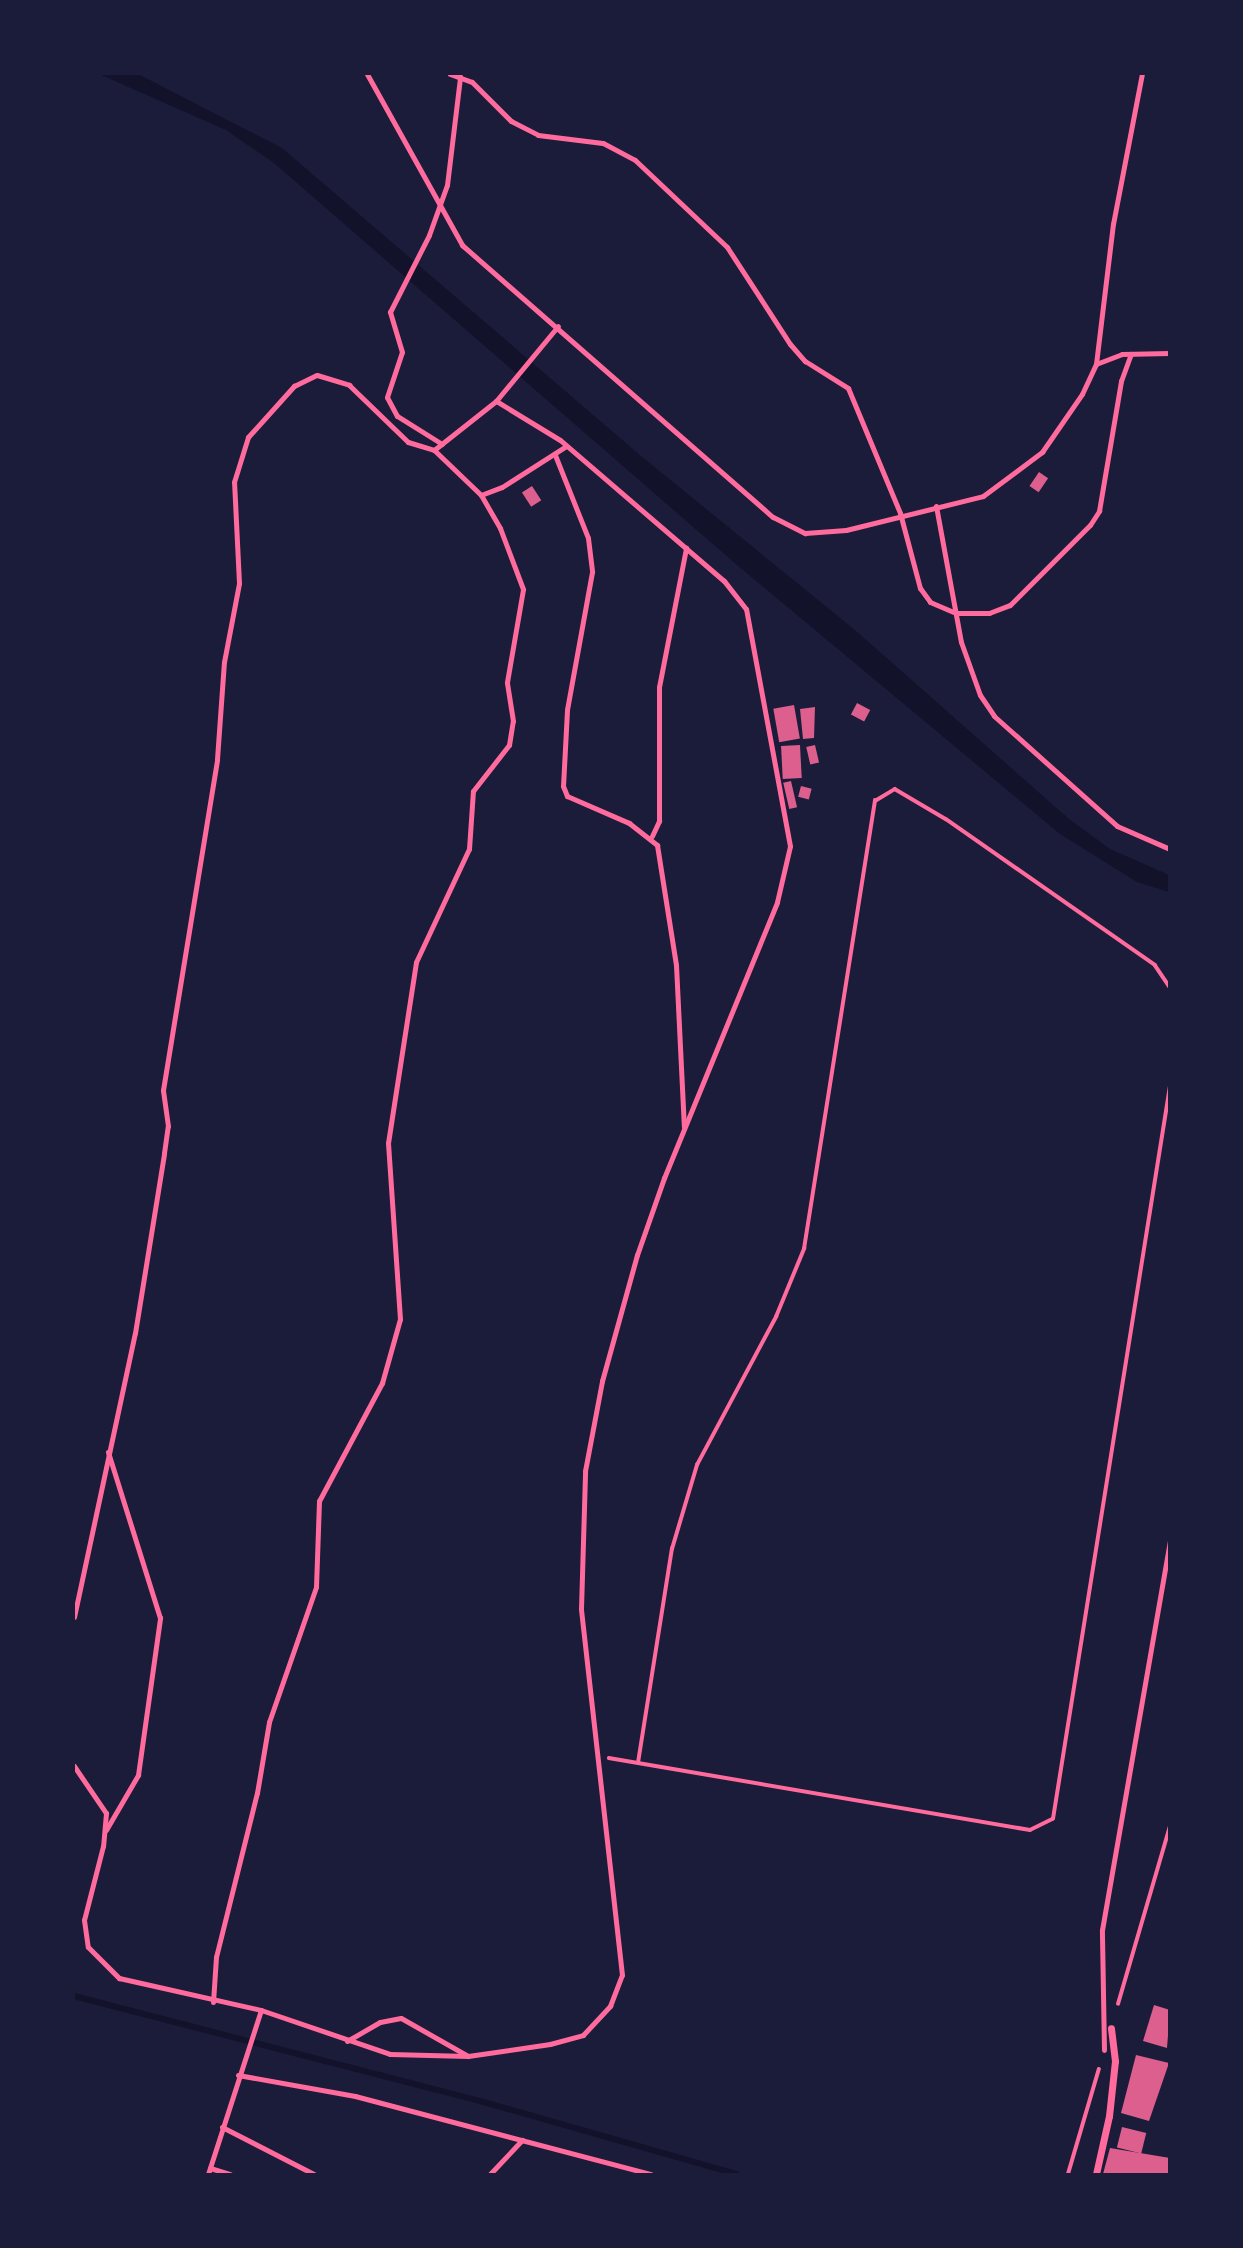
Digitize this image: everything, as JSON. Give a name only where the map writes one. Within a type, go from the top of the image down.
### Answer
[{"type":"street","points":[[1096,2175],[1109,2116],[1115,2061],[1111,2028]]},
{"type":"lane","points":[[367,74],[461,245],[773,517],[805,533],[846,530],[900,513],[983,496],[1033,460],[1082,394],[1096,364],[1113,224],[1142,74]]},
{"type":"lane","points":[[450,74],[483,91],[511,121],[538,135],[603,143],[635,160],[678,197],[727,247],[790,344],[806,361],[848,388],[900,513],[920,588],[930,602],[956,613],[989,613],[1010,605],[1090,525],[1099,511],[1121,381],[1131,354]]},
{"type":"lane","points":[[442,444],[397,416],[387,397],[402,352],[390,312],[440,208],[454,139],[460,77]]},
{"type":"lane","points":[[434,450],[497,400],[558,327]]},
{"type":"lane","points":[[1096,364],[1131,354],[1170,353]]},
{"type":"lane","points":[[74,1617],[107,1450],[135,1333],[168,1126],[163,1090],[217,759],[224,662],[239,583],[234,482],[248,437],[294,386],[317,375],[349,385],[408,442],[434,450],[481,495],[500,528],[523,589],[507,682],[513,720],[509,745],[473,791],[469,849],[416,962],[388,1143],[400,1319],[382,1383],[319,1501],[316,1587],[269,1722],[257,1793],[219,1944],[213,2002]]},
{"type":"lane","points":[[74,1766],[106,1813],[85,1920],[88,1947],[119,1978],[260,2012],[390,2054],[468,2056],[583,2035],[610,2006],[622,1975],[580,1609],[585,1471],[602,1381],[637,1255],[684,1128],[777,902],[790,846],[746,609],[724,581],[566,446],[497,400]]},
{"type":"lane","points":[[481,495],[502,487],[566,446]]},
{"type":"lane","points":[[555,455],[588,538],[592,572],[567,710],[563,786],[567,796],[652,836],[657,845],[676,965],[684,1128]]},
{"type":"lane","points":[[936,506],[961,642],[980,695],[994,716],[1117,826],[1170,849]]},
{"type":"lane","points":[[652,836],[659,821],[659,687],[686,548]]},
{"type":"lane","points":[[104,1833],[138,1775],[160,1618],[107,1450]]},
{"type":"lane","points":[[1104,2050],[1102,1930],[1170,1540]]},
{"type":"lane","points":[[230,2175],[209,2171],[237,2075],[260,2012]]},
{"type":"lane","points":[[347,2041],[380,2022],[401,2018],[468,2056]]},
{"type":"lane","points":[[237,2075],[355,2096],[651,2175]]},
{"type":"lane","points":[[222,2127],[314,2175]]},
{"type":"lane","points":[[490,2175],[522,2140]]},
{"type":"path","points":[[638,1763],[672,1549],[697,1465],[776,1317],[804,1249],[875,801],[895,789],[946,819],[1155,965],[1170,987]]},
{"type":"path","points":[[599,1757],[1030,1830],[1053,1819],[1170,1086]]},
{"type":"path","points":[[1111,2028],[1170,1826]]},
{"type":"path","points":[[1068,2175],[1104,2050]]},
{"type":"shaded area","points":[[99,74],[138,74],[282,148],[641,456],[855,630],[1069,819],[1110,849],[1169,875],[1169,892],[1137,882],[1060,834],[737,565],[274,163],[226,130]]},
{"type":"building","points":[[1039,472],[1048,478],[1039,492],[1029,486]]},
{"type":"building","points":[[532,486],[541,500],[531,507],[522,493]]},
{"type":"building","points":[[857,703],[870,710],[864,722],[851,714]]},
{"type":"building","points":[[794,705],[800,738],[779,742],[773,709]]},
{"type":"building","points":[[815,707],[814,738],[803,739],[800,709]]},
{"type":"building","points":[[800,745],[802,778],[783,779],[781,746]]},
{"type":"building","points":[[815,745],[819,763],[810,765],[806,747]]},
{"type":"building","points":[[791,781],[797,807],[789,809],[783,783]]},
{"type":"building","points":[[801,786],[812,789],[809,799],[798,797]]},
{"type":"building","points":[[1154,2005],[1170,2010],[1167,2048],[1143,2041]]},
{"type":"building","points":[[1136,2055],[1169,2063],[1149,2121],[1121,2113]]},
{"type":"building","points":[[1122,2127],[1146,2133],[1141,2153],[1117,2147]]},
{"type":"building","points":[[1110,2148],[1170,2158],[1170,2174],[1103,2174]]},
{"type":"waterway","points":[[74,1996],[480,2101],[737,2174]]}]
